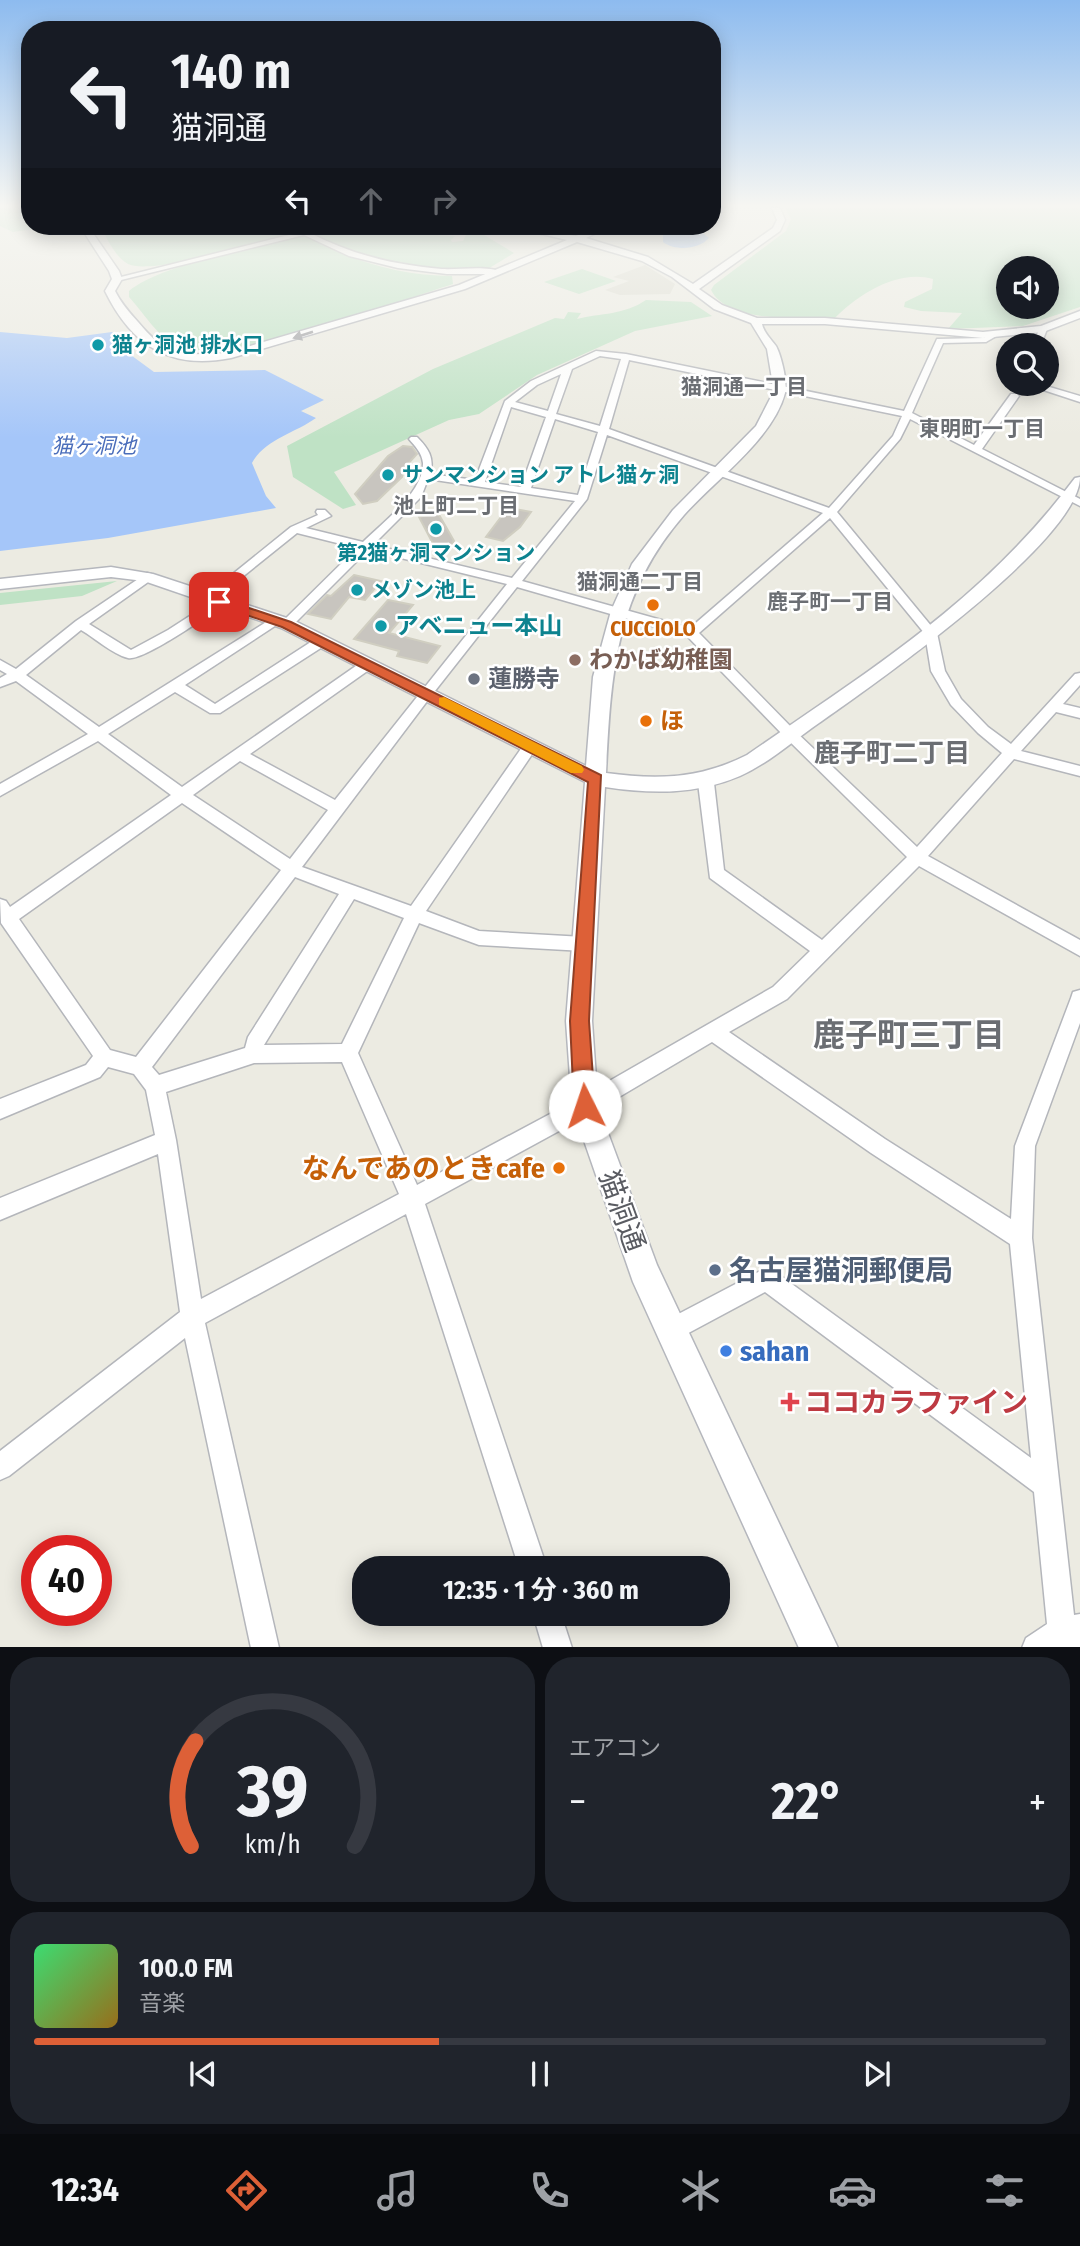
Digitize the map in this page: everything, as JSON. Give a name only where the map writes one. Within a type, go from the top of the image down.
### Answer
[{"type":"street","points":[[114,285],[110,291],[116,303],[152,346],[167,354],[207,358],[255,350],[467,285]]},
{"type":"street","points":[[688,285],[718,307],[756,321],[825,321],[994,335],[1043,329],[1080,314]]},
{"type":"street","points":[[693,288],[699,285]]},
{"type":"street","points":[[756,321],[758,330],[772,349],[780,391]]},
{"type":"street","points":[[1042,333],[1043,329]]},
{"type":"street","points":[[692,633],[831,512],[897,437],[940,341],[986,340],[994,335]]},
{"type":"street","points":[[0,584],[111,572],[147,577],[281,623],[322,641],[596,779],[642,786],[706,783],[729,775],[931,633],[1014,565],[1077,494],[976,450],[906,414],[599,353],[534,383],[508,403],[479,484]]},
{"type":"street","points":[[140,1067],[293,870],[426,692],[582,499],[626,357]]},
{"type":"street","points":[[525,491],[568,367]]},
{"type":"street","name":"猫洞通","points":[[780,391],[761,428],[678,513],[640,564],[619,611],[602,677],[579,1021],[585,1106],[644,1271],[818,1647]]},
{"type":"street","points":[[1059,393],[1080,399]]},
{"type":"street","points":[[976,450],[1014,396]]},
{"type":"street","points":[[508,403],[603,430],[831,512],[931,633],[938,670],[956,702],[983,730],[1013,754],[1080,771]]},
{"type":"street","points":[[0,791],[281,623],[417,495],[425,476],[427,455],[414,439]]},
{"type":"street","points":[[425,476],[582,499]]},
{"type":"street","points":[[80,624],[131,655],[173,633],[295,529],[326,516],[321,512]]},
{"type":"street","points":[[295,529],[516,583],[692,633],[790,734],[917,857],[1080,949]]},
{"type":"street","points":[[0,683],[17,675],[80,624],[147,577]]},
{"type":"street","points":[[176,686],[215,710],[322,641]]},
{"type":"street","points":[[0,664],[182,795],[293,870],[479,938],[584,944]]},
{"type":"street","points":[[265,1647],[192,1317],[166,1140],[155,1086],[140,1067],[104,1057],[4,912],[182,795],[368,664]]},
{"type":"street","points":[[0,1467],[192,1317],[585,1106],[780,993],[917,857],[1080,677]]},
{"type":"street","points":[[1054,706],[1080,713]]},
{"type":"street","points":[[529,1556],[412,1198],[348,1053],[415,913],[530,747]]},
{"type":"street","points":[[240,755],[338,809]]},
{"type":"street","points":[[706,783],[716,873],[822,950]]},
{"type":"street","points":[[254,1054],[256,1043],[350,891]]},
{"type":"street","points":[[1036,1647],[1071,1635],[1045,1484],[1021,1238],[1025,1146],[1080,998]]},
{"type":"street","points":[[713,1032],[878,1146],[1021,1238]]},
{"type":"street","points":[[155,1086],[254,1054],[348,1053]]},
{"type":"street","points":[[0,1109],[93,1071],[104,1057]]},
{"type":"street","points":[[0,1209],[166,1140]]},
{"type":"street","points":[[673,1329],[766,1279],[1045,1484]]},
{"type":"street","points":[[551,1626],[558,1647]]},
{"type":"shaded area","points":[[619,285],[675,285],[670,294],[620,295],[605,290]]},
{"type":"green space","points":[[139,285],[450,285],[353,318],[268,341],[229,348],[196,350],[167,340],[129,297],[129,291]]},
{"type":"green space","points":[[552,285],[605,285],[579,294]]},
{"type":"green space","points":[[714,285],[881,285],[866,293],[833,320],[749,314],[720,301],[711,290]]},
{"type":"green space","points":[[932,285],[996,285],[996,319],[1044,319],[1023,326],[948,329],[962,313],[921,311],[904,307],[905,302],[932,289]]},
{"type":"green space","points":[[1059,285],[1080,285],[1080,307],[1059,314]]},
{"type":"green space","points":[[646,300],[691,302],[712,316],[635,331],[537,375],[479,414],[449,420],[334,472],[356,505],[343,509],[293,477],[287,446],[433,369],[555,318],[564,319],[568,312],[581,313],[577,319],[621,311]]},
{"type":"green space","points":[[117,581],[82,596],[0,605],[0,593]]},
{"type":"water","name":"猫ヶ洞池","points":[[0,332],[67,338],[112,332],[120,340],[124,350],[154,372],[265,370],[324,400],[301,411],[316,418],[264,448],[252,463],[266,496],[276,508],[108,538],[0,551]]},
{"type":"building","name":"サンマンション アトレ猫ヶ洞","points":[[403,446],[412,447],[417,454],[405,467],[402,477],[377,501],[363,504],[355,494],[388,456]]},
{"type":"building","points":[[515,509],[531,512],[520,527],[503,541],[486,537],[504,513],[511,514]]},
{"type":"building","name":"第2猫ヶ洞マンション","points":[[438,513],[454,541],[441,559],[419,517]]},
{"type":"building","points":[[354,575],[381,581],[365,600],[349,597],[331,619],[308,614],[327,595],[331,596]]},
{"type":"building","points":[[388,600],[413,605],[389,633],[440,646],[427,663],[397,656],[399,651],[354,639]]},
{"type":"slow traffic","points":[[444,702],[576,770]]},
{"type":"place","name":"猫ヶ洞池 排水口","points":[[98,345]]},
{"type":"place","name":"サンマンション アトレ猫ヶ洞","points":[[388,475]]},
{"type":"place","name":"第2猫ヶ洞マンション","points":[[436,529]]},
{"type":"place","name":"メゾン池上","points":[[357,590]]},
{"type":"place","name":"CUCCIOLO","points":[[653,605]]},
{"type":"place","name":"アベニュー本山","points":[[381,626]]},
{"type":"place","name":"わかば幼稚園","points":[[575,660]]},
{"type":"place","name":"蓮勝寺","points":[[474,679]]},
{"type":"place","name":"ほ","points":[[646,721]]},
{"type":"place","name":"なんであのときcafe","points":[[559,1168]]},
{"type":"place","name":"名古屋猫洞郵便局","points":[[715,1270]]},
{"type":"place","name":"sahan","points":[[726,1351]]},
{"type":"place","name":"ココカラファイン","points":[[790,1402]]},
{"type":"district","name":"猫洞通一丁目","points":[[744,387]]},
{"type":"district","name":"東明町一丁目","points":[[982,429]]},
{"type":"district","name":"池上町二丁目","points":[[456,506]]},
{"type":"district","name":"猫洞通二丁目","points":[[640,582]]},
{"type":"district","name":"鹿子町一丁目","points":[[830,602]]},
{"type":"district","name":"鹿子町二丁目","points":[[892,753]]},
{"type":"district","name":"鹿子町三丁目","points":[[909,1035]]},
{"type":"route","points":[[219,602],[287,624],[596,779],[579,1021],[585,1106]]}]
